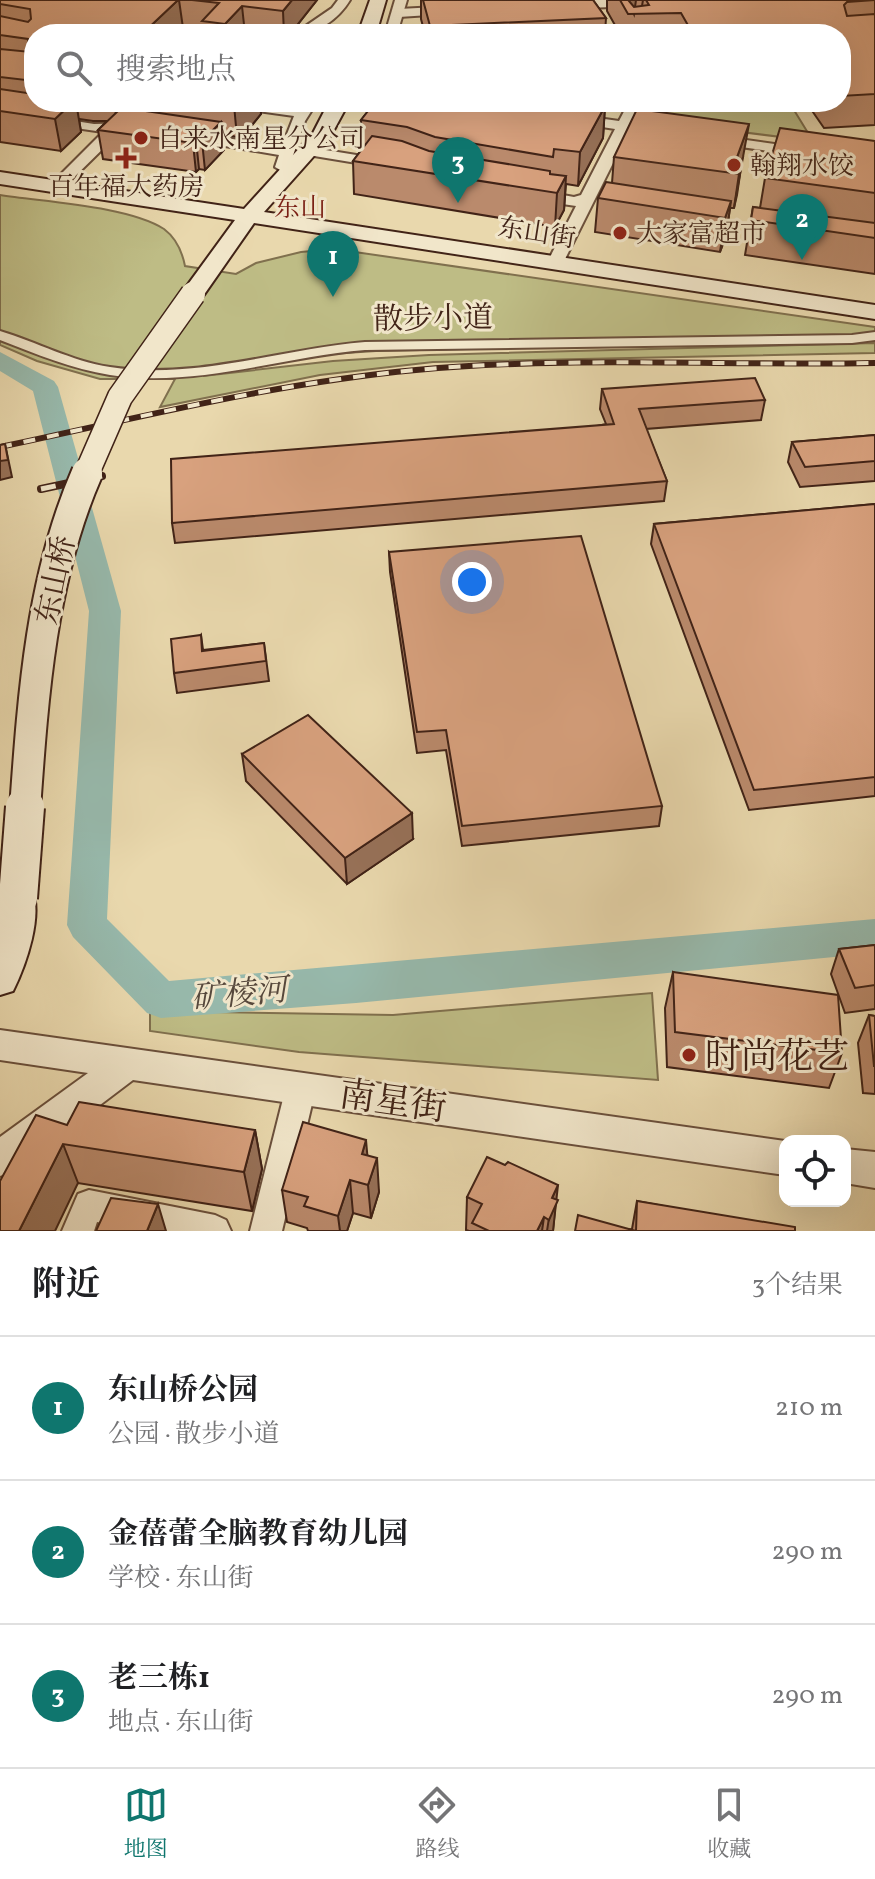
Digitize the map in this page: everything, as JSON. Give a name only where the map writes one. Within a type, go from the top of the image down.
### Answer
[{"type":"main road","points":[[370,24],[378,0]]},
{"type":"main road","name":"东山桥","points":[[0,979],[14,929],[18,898],[32,715],[48,600],[70,512],[120,397],[248,217],[275,187],[297,152],[322,135],[334,112]]},
{"type":"main road","name":"东山街","points":[[0,178],[875,312]]},
{"type":"street","points":[[316,24],[337,11],[344,0]]},
{"type":"street","points":[[540,6],[686,0]]},
{"type":"street","points":[[400,6],[477,9]]},
{"type":"street","points":[[297,152],[305,112]]},
{"type":"street","points":[[555,263],[631,112]]},
{"type":"street","points":[[0,113],[94,128],[146,129]]},
{"type":"street","points":[[562,117],[670,133]]},
{"type":"street","points":[[56,187],[115,128]]},
{"type":"street","points":[[174,134],[393,165]]},
{"type":"street","points":[[700,137],[817,154]]},
{"type":"street","points":[[516,192],[574,202],[588,198]]},
{"type":"street","name":"散步小道","points":[[0,335],[79,364],[130,373],[189,370],[320,348],[852,339],[875,336]]},
{"type":"street","name":"南星街","points":[[0,1045],[779,1157]]},
{"type":"street","points":[[0,1159],[129,1063]]},
{"type":"street","points":[[266,1231],[301,1087]]},
{"type":"street","points":[[851,1167],[875,1170]]},
{"type":"street","points":[[78,1231],[89,1205],[198,1229]]},
{"type":"shaded area","points":[[640,112],[795,112],[813,141],[637,119]]},
{"type":"shaded area","points":[[0,195],[108,210],[148,221],[172,236],[185,266],[236,274],[256,263],[301,252],[334,249],[875,327],[875,333],[825,341],[314,355],[203,376],[333,361],[429,355],[875,343],[875,353],[433,362],[320,375],[160,407],[175,379],[100,379],[37,361],[0,345]]},
{"type":"shaded area","points":[[652,993],[658,1080],[299,1052],[150,1031],[150,1011],[393,1015]]},
{"type":"building","points":[[0,0],[178,0],[153,24],[24,24],[24,38],[0,35],[0,16],[28,22],[31,19],[30,9],[0,4]]},
{"type":"building","points":[[192,0],[292,0],[283,11],[242,6],[225,24],[202,21],[219,3]]},
{"type":"building","points":[[423,0],[593,0],[606,18],[474,24],[429,24]]},
{"type":"building","points":[[620,0],[630,0],[634,7],[649,5],[646,0],[875,0],[847,2],[844,5],[847,16],[875,14],[875,94],[851,95],[851,24],[687,24],[681,13],[628,14]]},
{"type":"building","points":[[0,49],[24,51],[24,80],[0,77]]},
{"type":"building","points":[[0,89],[24,93],[24,112],[62,112],[55,119],[0,111]]},
{"type":"building","points":[[117,112],[152,112],[221,122],[202,141],[193,143],[98,130]]},
{"type":"building","points":[[367,112],[602,112],[580,152],[554,149],[553,157],[435,137],[407,127],[361,120]]},
{"type":"building","points":[[636,112],[659,112],[749,124],[736,160],[742,161],[739,174],[614,157]]},
{"type":"building","points":[[780,128],[875,141],[875,193],[765,178]]},
{"type":"building","points":[[372,136],[402,141],[429,151],[566,176],[557,193],[353,161]]},
{"type":"building","points":[[606,182],[731,201],[725,218],[598,198]]},
{"type":"building","points":[[753,207],[875,223],[875,238],[751,220]]},
{"type":"building","points":[[755,378],[765,400],[639,409],[667,481],[172,523],[171,459],[614,424],[602,389]]},
{"type":"building","points":[[875,435],[875,461],[805,467],[792,442]]},
{"type":"building","points":[[5,444],[8,460],[0,461],[0,445]]},
{"type":"building","points":[[875,504],[875,777],[754,790],[654,524]]},
{"type":"building","points":[[581,536],[662,806],[462,826],[446,730],[417,732],[389,552]]},
{"type":"building","points":[[201,635],[202,651],[264,643],[266,661],[174,673],[171,639]]},
{"type":"building","points":[[308,715],[412,813],[345,858],[242,754]]},
{"type":"building","points":[[875,945],[875,985],[855,988],[839,949]]},
{"type":"building","points":[[673,972],[838,995],[842,1053],[675,1032]]},
{"type":"building","points":[[869,1015],[875,1016],[875,1066],[874,1066]]},
{"type":"building","points":[[79,1102],[255,1130],[244,1172],[63,1144],[19,1231],[0,1231],[0,1181],[36,1115],[67,1125]]},
{"type":"building","points":[[303,1122],[366,1140],[362,1154],[377,1158],[368,1185],[350,1180],[338,1216],[304,1206],[308,1197],[282,1190]]},
{"type":"building","points":[[487,1157],[505,1165],[508,1162],[558,1185],[552,1198],[558,1200],[549,1220],[544,1217],[537,1231],[489,1231],[472,1223],[482,1204],[467,1197]]},
{"type":"building","points":[[111,1198],[158,1204],[147,1231],[96,1231]]},
{"type":"building","points":[[637,1201],[795,1227],[795,1231],[636,1231]]},
{"type":"building","points":[[578,1215],[636,1231],[575,1231]]},
{"type":"waterway","name":"矿棱河","points":[[0,360],[45,387],[105,611],[87,925],[161,1000],[356,985],[875,936]]},
{"type":"railway","points":[[0,447],[259,392],[416,370],[588,362],[875,363]]},
{"type":"railway","points":[[41,489],[102,476]]},
{"type":"place","name":"自来水南星分公司","points":[[141,138]]},
{"type":"place","name":"百年福大药房","points":[[126,158]]},
{"type":"place","name":"翰翔水饺","points":[[734,165]]},
{"type":"place","name":"老三栋1","points":[[458,203]]},
{"type":"place","name":"大家富超市","points":[[620,233]]},
{"type":"place","name":"金蓓蕾全脑教育幼儿园","points":[[802,260]]},
{"type":"place","name":"东山桥公园","points":[[333,297]]},
{"type":"place","name":"时尚花艺","points":[[689,1055]]},
{"type":"district","name":"东山","points":[[300,207]]}]
